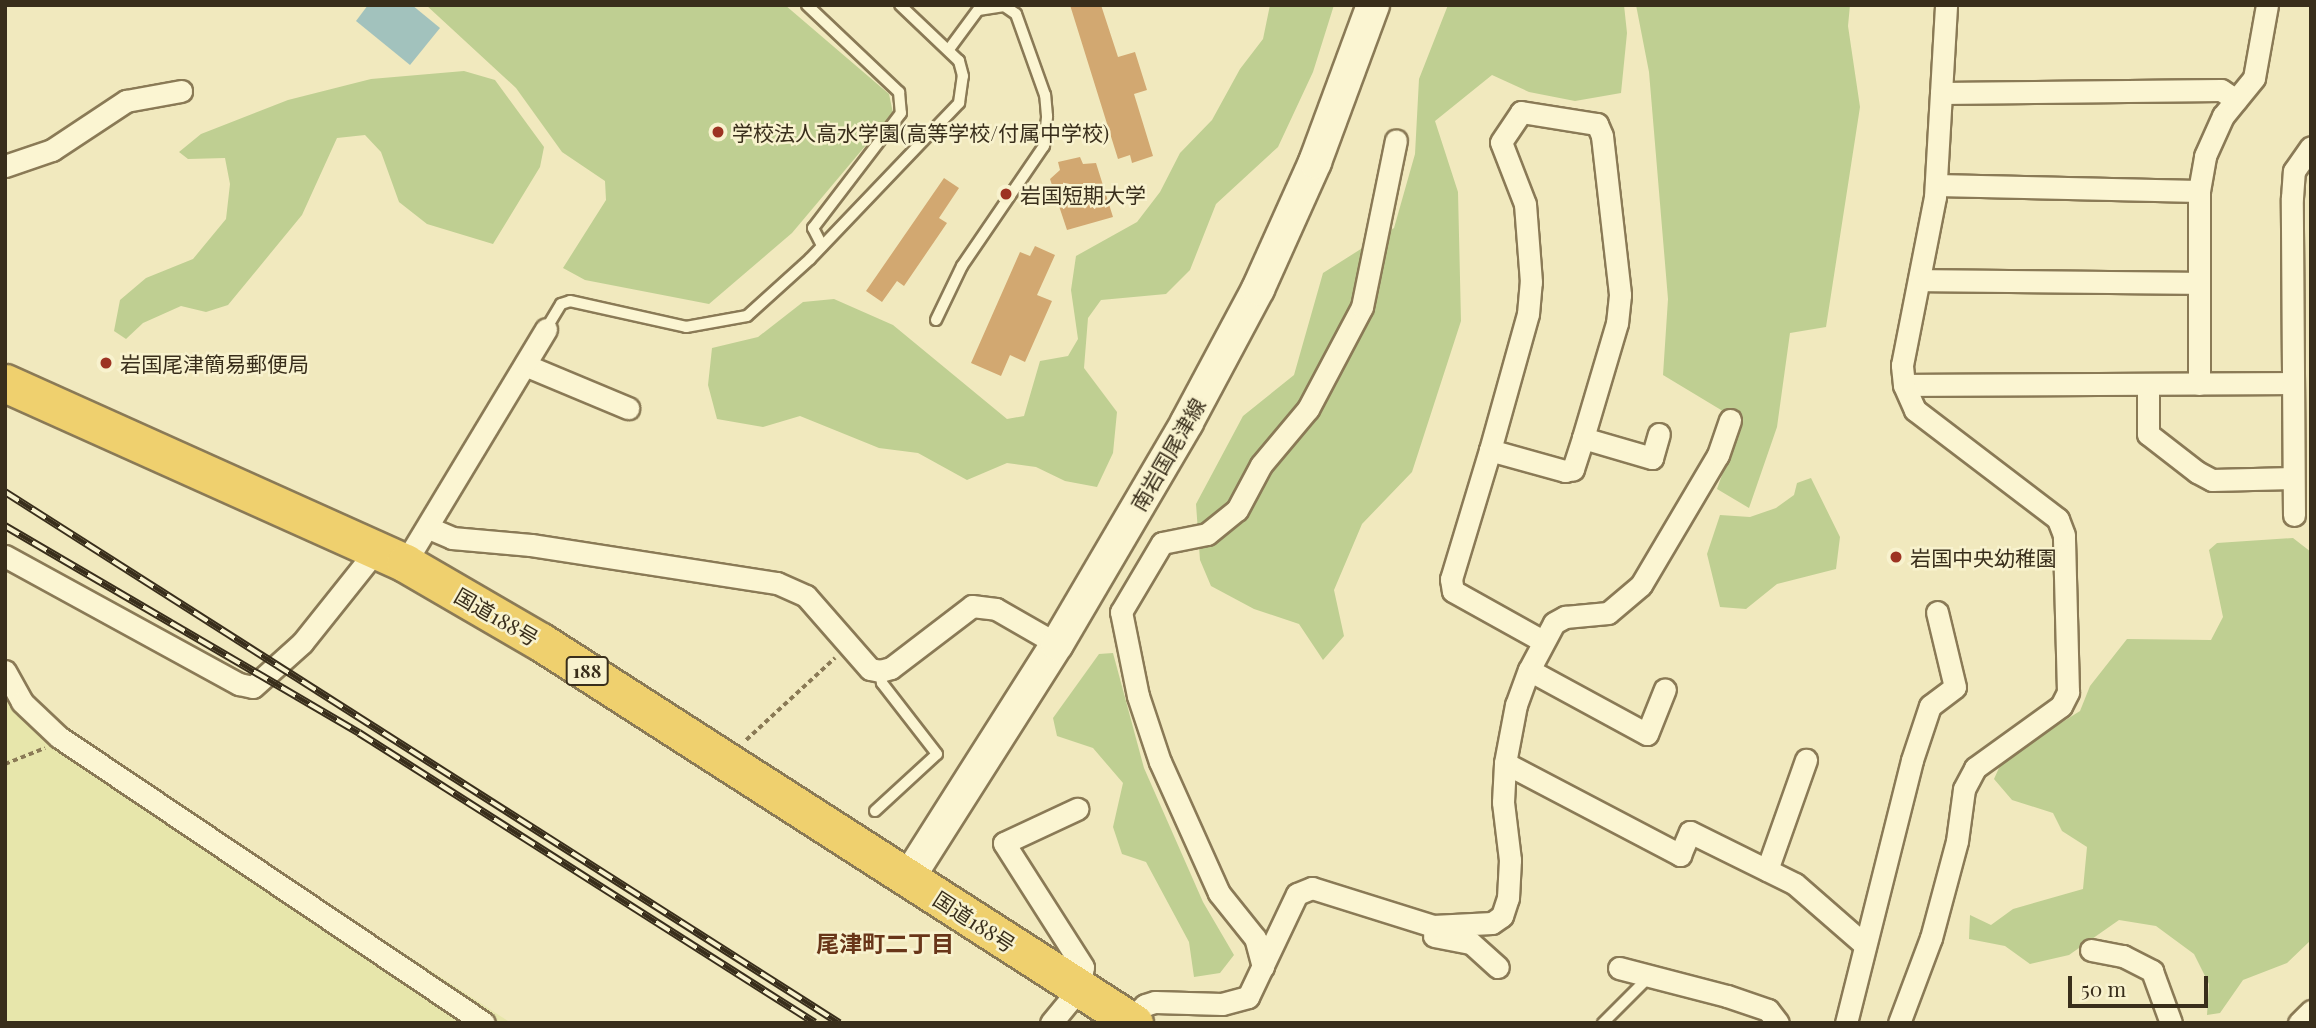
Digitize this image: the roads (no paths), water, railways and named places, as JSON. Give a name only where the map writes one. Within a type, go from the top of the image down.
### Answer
[{"type":"highway","name":"国道188号","points":[[5,383],[391,556],[541,642],[1132,1021]]},
{"type":"main road","name":"南岩国尾津線","points":[[909,877],[1057,644],[1187,422],[1258,289],[1315,162],[1373,5]]},
{"type":"street","points":[[1899,1023],[1931,937],[1957,841],[1964,789],[1975,768],[2061,706],[2068,692],[2064,535],[2059,519],[1915,410],[1904,385],[1902,365],[1936,185],[1946,5]]},
{"type":"street","points":[[2199,384],[2199,191],[2205,156],[2223,116],[2260,60],[2267,5]]},
{"type":"street","points":[[1941,93],[2221,90],[2236,100]]},
{"type":"street","points":[[5,166],[52,150],[126,101],[181,91]]},
{"type":"street","points":[[1490,450],[1565,471],[1573,469],[1616,323],[1620,295],[1602,136],[1597,124],[1521,112],[1501,142],[1525,204],[1528,314],[1451,579],[1452,591],[1543,641]]},
{"type":"street","points":[[1263,967],[1255,938],[1219,893],[1160,762],[1138,696],[1121,612],[1162,543],[1207,534],[1237,510],[1261,466],[1308,409],[1335,363],[1362,307],[1396,140]]},
{"type":"street","points":[[2294,515],[2294,171],[2311,147]]},
{"type":"street","points":[[1936,185],[2199,191]]},
{"type":"street","points":[[1919,280],[2199,283]]},
{"type":"street","points":[[5,556],[239,684],[253,687],[391,556],[429,528],[546,329]]},
{"type":"street","points":[[525,365],[628,408]]},
{"type":"street","points":[[1904,385],[2292,383]]},
{"type":"street","points":[[2148,384],[2148,434],[2197,472],[2213,480],[2293,478]]},
{"type":"street","points":[[1132,1021],[1144,1005],[1155,1002],[1223,1004],[1248,997],[1297,894],[1312,888],[1414,922],[1470,925],[1492,923],[1502,916],[1508,898],[1510,860],[1503,802],[1505,763],[1516,705],[1543,641],[1565,617],[1608,613],[1641,585],[1718,455],[1730,420]]},
{"type":"street","points":[[1583,438],[1652,458],[1660,434]]},
{"type":"street","points":[[429,528],[452,538],[531,545],[777,583],[806,596],[870,669],[880,671],[891,668],[972,606],[996,609],[1057,644]]},
{"type":"street","points":[[1846,1023],[1912,760],[1930,706],[1955,687],[1937,612]]},
{"type":"street","points":[[1530,670],[1647,734],[1665,689]]},
{"type":"street","points":[[5,671],[22,702],[59,737],[484,1023]]},
{"type":"street","points":[[1767,870],[1806,760]]},
{"type":"street","points":[[1505,763],[1680,855],[1690,832],[1795,884],[1865,945]]},
{"type":"street","points":[[1052,1023],[1079,989],[1083,967],[1004,843],[1077,809]]},
{"type":"street","points":[[1414,922],[1420,932],[1471,943],[1498,967]]},
{"type":"street","points":[[2091,950],[2123,956],[2152,971],[2171,1023]]},
{"type":"street","points":[[1619,968],[1768,1010],[1778,1023]]},
{"type":"street","points":[[2299,1023],[2311,1011]]},
{"type":"lane","points":[[807,5],[899,92],[901,113],[813,228],[822,246]]},
{"type":"lane","points":[[546,329],[561,304],[570,301],[685,327],[747,316],[822,246],[959,103],[963,76],[950,48],[900,5]]},
{"type":"lane","points":[[936,320],[962,266],[1044,146],[1046,116],[1045,95],[1016,14],[1004,6],[978,10],[950,48]]},
{"type":"lane","points":[[875,811],[937,754],[882,683],[880,671]]},
{"type":"lane","points":[[1603,1023],[1650,976]]},
{"type":"water","points":[[368,5],[412,5],[440,28],[410,65],[356,21]]},
{"type":"railway","points":[[5,492],[839,1023]]},
{"type":"railway","points":[[5,526],[359,733],[815,1023]]},
{"type":"place","name":"学校法人高水学園(高等学校/付属中学校)","points":[[718,132]]},
{"type":"place","name":"岩国短期大学","points":[[1006,194]]},
{"type":"place","name":"岩国尾津簡易郵便局","points":[[106,363]]},
{"type":"place","name":"岩国中央幼稚園","points":[[1896,557]]},
{"type":"district","name":"尾津町二丁目","points":[[885,943]]}]
